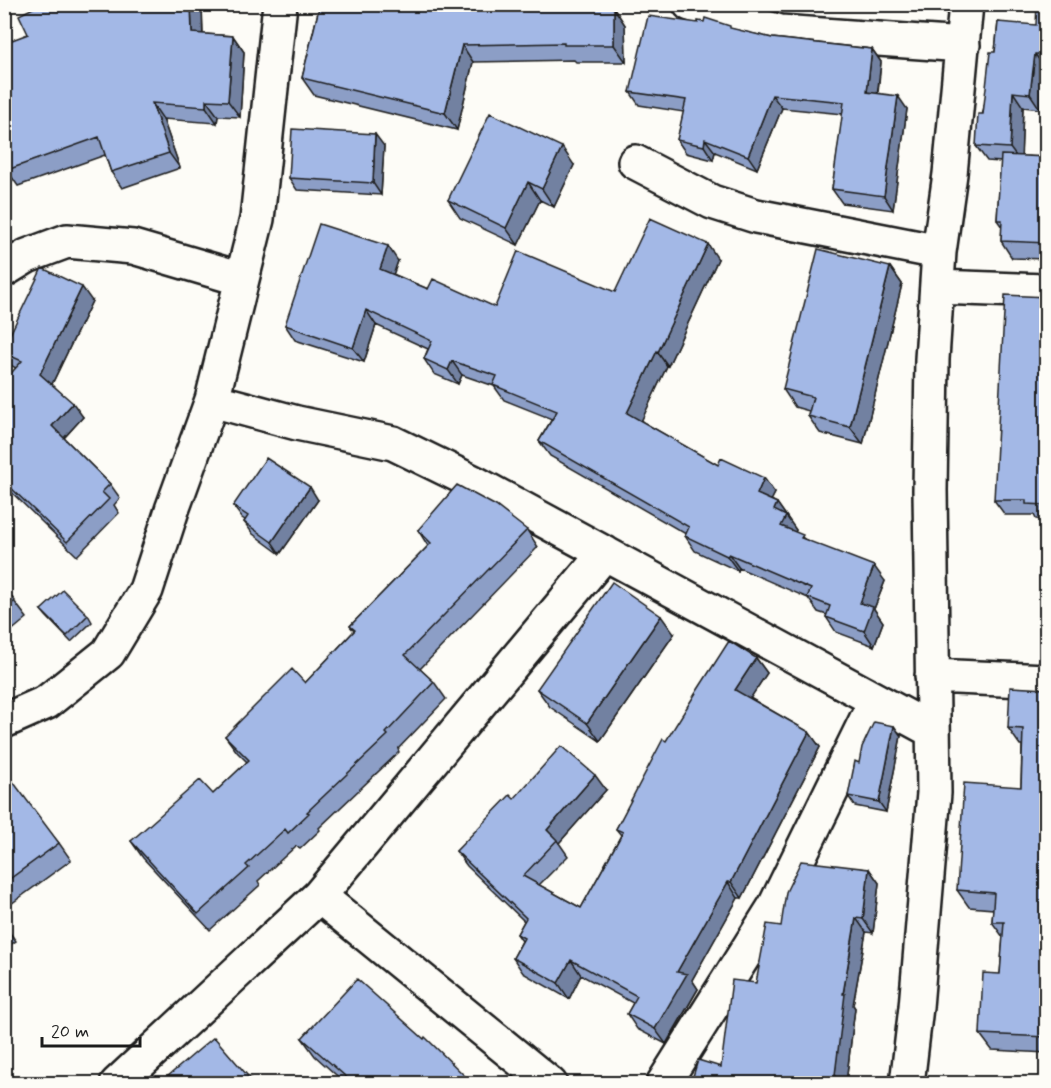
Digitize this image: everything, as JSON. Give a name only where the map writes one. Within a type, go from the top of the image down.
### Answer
[{"type":"street","points":[[4,721],[47,702],[108,653],[146,590],[212,400],[257,219],[280,4]]},
{"type":"street","points":[[690,4],[780,32],[963,45]]},
{"type":"street","points":[[907,1083],[916,1007],[934,793],[930,466],[932,359],[939,252],[950,174],[966,4]]},
{"type":"street","points":[[635,162],[712,202],[756,216],[939,252]]},
{"type":"street","points":[[4,270],[27,256],[67,241],[133,247],[242,279]]},
{"type":"street","points":[[937,287],[1047,291]]},
{"type":"street","points":[[212,400],[297,423],[393,442],[475,483],[933,731]]},
{"type":"street","points":[[117,1083],[319,896],[604,553]]},
{"type":"street","points":[[932,676],[1047,681]]},
{"type":"street","points":[[663,1083],[775,906],[876,700]]},
{"type":"street","points":[[319,896],[550,1083]]},
{"type":"building","points":[[41,4],[191,4],[192,33],[233,36],[228,101],[206,100],[206,107],[152,103],[169,153],[111,172],[99,137],[7,170],[4,164],[4,43],[28,34],[19,15]]},
{"type":"building","points":[[320,4],[595,4],[614,8],[614,45],[564,45],[564,43],[462,45],[445,113],[302,78]]},
{"type":"building","points":[[1037,4],[1047,4],[1047,33],[1045,32],[1043,54],[1035,54],[1030,94],[1013,92],[1010,148],[976,146],[978,114],[983,114],[990,52],[995,52],[998,22],[1036,25]]},
{"type":"building","points":[[648,16],[698,23],[698,21],[704,22],[705,18],[730,26],[730,28],[772,38],[872,49],[867,92],[898,96],[884,196],[832,189],[844,102],[772,95],[748,156],[705,139],[704,146],[677,140],[686,100],[630,92]]},
{"type":"building","points":[[490,113],[562,147],[542,189],[528,182],[506,228],[448,200]]},
{"type":"building","points":[[292,129],[375,134],[373,183],[289,178]]},
{"type":"building","points":[[1001,155],[1047,157],[1047,243],[1001,241],[1002,220],[997,220]]},
{"type":"building","points":[[650,218],[708,244],[627,413],[718,465],[721,458],[764,478],[757,494],[777,503],[774,510],[786,516],[781,526],[803,535],[801,538],[874,566],[860,603],[873,607],[864,631],[826,617],[830,606],[807,597],[811,589],[729,554],[727,556],[685,536],[689,527],[539,441],[557,411],[493,385],[497,376],[452,361],[448,370],[424,359],[432,341],[366,310],[353,348],[285,325],[319,224],[388,246],[380,269],[428,289],[433,279],[495,307],[518,251],[615,292]]},
{"type":"building","points":[[818,249],[890,267],[850,427],[808,416],[813,397],[783,389]]},
{"type":"building","points":[[42,268],[82,287],[40,374],[73,403],[52,426],[110,484],[102,492],[109,499],[67,542],[4,481],[4,385],[6,383],[4,381],[22,361],[4,353],[4,347]]},
{"type":"building","points":[[1005,295],[1047,297],[1047,505],[1026,504],[1026,500],[994,500]]},
{"type":"building","points":[[266,458],[310,487],[272,542],[244,522],[248,516],[233,506]]},
{"type":"building","points":[[457,485],[496,506],[527,530],[405,655],[434,682],[386,733],[388,735],[307,812],[309,813],[288,833],[285,829],[246,865],[249,868],[198,914],[131,841],[200,780],[213,794],[249,760],[225,736],[292,669],[305,683],[355,630],[350,626],[431,543],[418,530]]},
{"type":"building","points":[[612,582],[661,616],[587,723],[537,689]]},
{"type":"building","points":[[4,588],[15,601],[4,610]]},
{"type":"building","points":[[63,590],[88,615],[67,636],[41,610]]},
{"type":"building","points":[[729,641],[756,658],[735,690],[809,732],[731,882],[728,882],[677,972],[687,974],[655,1029],[627,1014],[637,996],[571,960],[558,983],[513,958],[524,938],[517,934],[526,918],[456,851],[510,795],[514,799],[561,746],[595,775],[547,830],[557,840],[523,876],[581,908],[623,832],[616,829],[663,739],[666,741]]},
{"type":"building","points":[[1010,687],[1047,689],[1047,1037],[980,1034],[983,973],[1000,974],[1004,922],[992,922],[994,893],[957,890],[964,783],[1021,787],[1023,729],[1008,728]]},
{"type":"building","points":[[874,722],[894,726],[879,802],[848,796],[855,761],[859,763],[862,747]]},
{"type":"building","points":[[8,775],[59,843],[4,883],[4,778]]},
{"type":"building","points":[[801,861],[869,869],[863,919],[856,918],[843,994],[845,994],[834,1083],[691,1083],[698,1060],[721,1067],[732,980],[756,983],[767,924],[781,926],[786,892]]},
{"type":"building","points":[[357,979],[424,1039],[425,1037],[472,1083],[353,1083],[302,1038]]},
{"type":"building","points":[[214,1037],[254,1083],[160,1083]]}]
